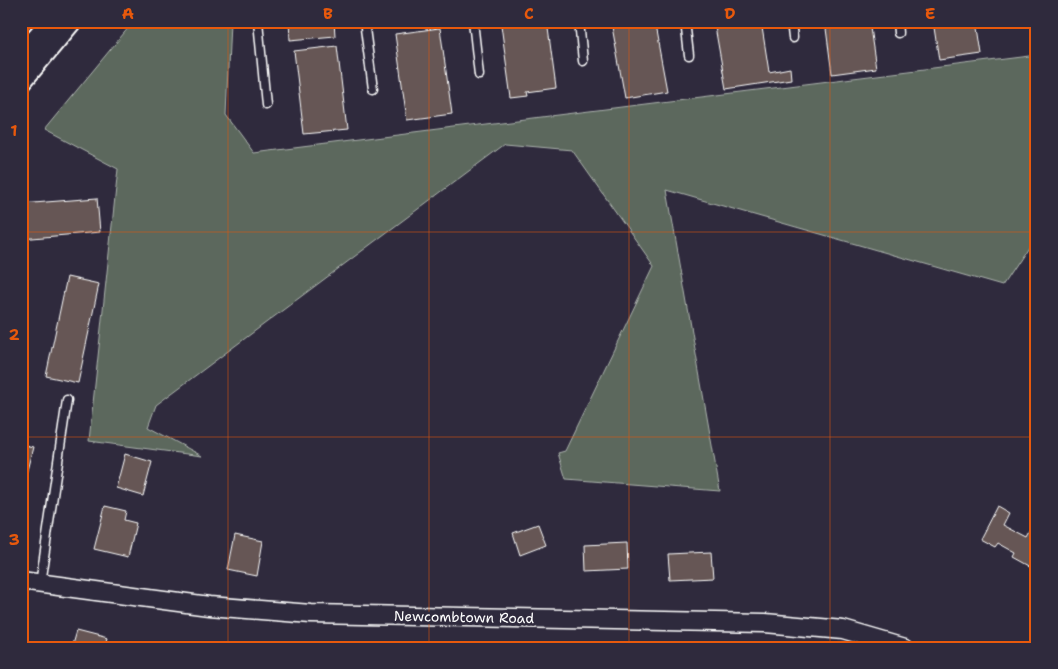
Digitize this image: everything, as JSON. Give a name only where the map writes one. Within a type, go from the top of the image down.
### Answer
[{"type":"main road","points":[[21,57],[51,21]]},
{"type":"main road","points":[[21,81],[71,21]]},
{"type":"street","name":"Newcombtown Road","points":[[21,581],[209,606],[311,614],[765,623],[818,626],[843,630],[905,648]]},
{"type":"lane","points":[[258,21],[266,105]]},
{"type":"lane","points":[[364,21],[372,89]]},
{"type":"lane","points":[[473,21],[479,75]]},
{"type":"lane","points":[[579,21],[583,62]]},
{"type":"lane","points":[[685,21],[689,55]]},
{"type":"lane","points":[[791,21],[793,38]]},
{"type":"lane","points":[[897,21],[898,33]]},
{"type":"lane","points":[[40,584],[67,400]]},
{"type":"green space","points":[[134,21],[230,21],[226,115],[254,153],[1037,55],[1037,233],[1002,286],[667,190],[720,491],[566,479],[558,453],[565,451],[654,266],[572,150],[505,144],[156,405],[148,427],[202,456],[89,441],[118,169],[44,130]]},
{"type":"building","points":[[289,21],[334,21],[335,36],[290,40]]},
{"type":"building","points":[[547,21],[556,88],[527,92],[528,96],[511,98],[501,25]]},
{"type":"building","points":[[611,21],[654,21],[667,91],[625,98]]},
{"type":"building","points":[[714,21],[761,21],[769,72],[790,68],[791,79],[726,89]]},
{"type":"building","points":[[825,21],[869,21],[876,68],[832,74]]},
{"type":"building","points":[[933,21],[977,21],[982,54],[939,60]]},
{"type":"building","points":[[440,28],[452,114],[407,120],[395,34]]},
{"type":"building","points":[[337,46],[347,130],[304,134],[294,51]]},
{"type":"building","points":[[97,198],[100,232],[21,239],[21,204]]},
{"type":"building","points":[[67,277],[99,284],[78,383],[46,376]]},
{"type":"building","points":[[21,444],[33,447],[21,494]]},
{"type":"building","points":[[125,454],[152,462],[143,496],[116,488]]},
{"type":"building","points":[[105,506],[126,511],[124,520],[136,523],[128,557],[94,549]]},
{"type":"building","points":[[997,506],[1009,513],[1003,525],[1028,538],[1034,527],[1037,528],[1037,563],[1034,568],[1014,557],[1016,553],[998,543],[995,547],[980,539]]},
{"type":"building","points":[[538,524],[546,545],[520,555],[513,533]]},
{"type":"building","points":[[235,535],[263,541],[257,576],[228,570]]},
{"type":"building","points":[[627,543],[628,569],[586,571],[585,545]]},
{"type":"building","points":[[711,552],[713,578],[670,580],[668,554]]},
{"type":"building","points":[[21,625],[24,625],[26,643],[21,644]]},
{"type":"building","points":[[76,631],[107,639],[104,648],[71,648]]}]
